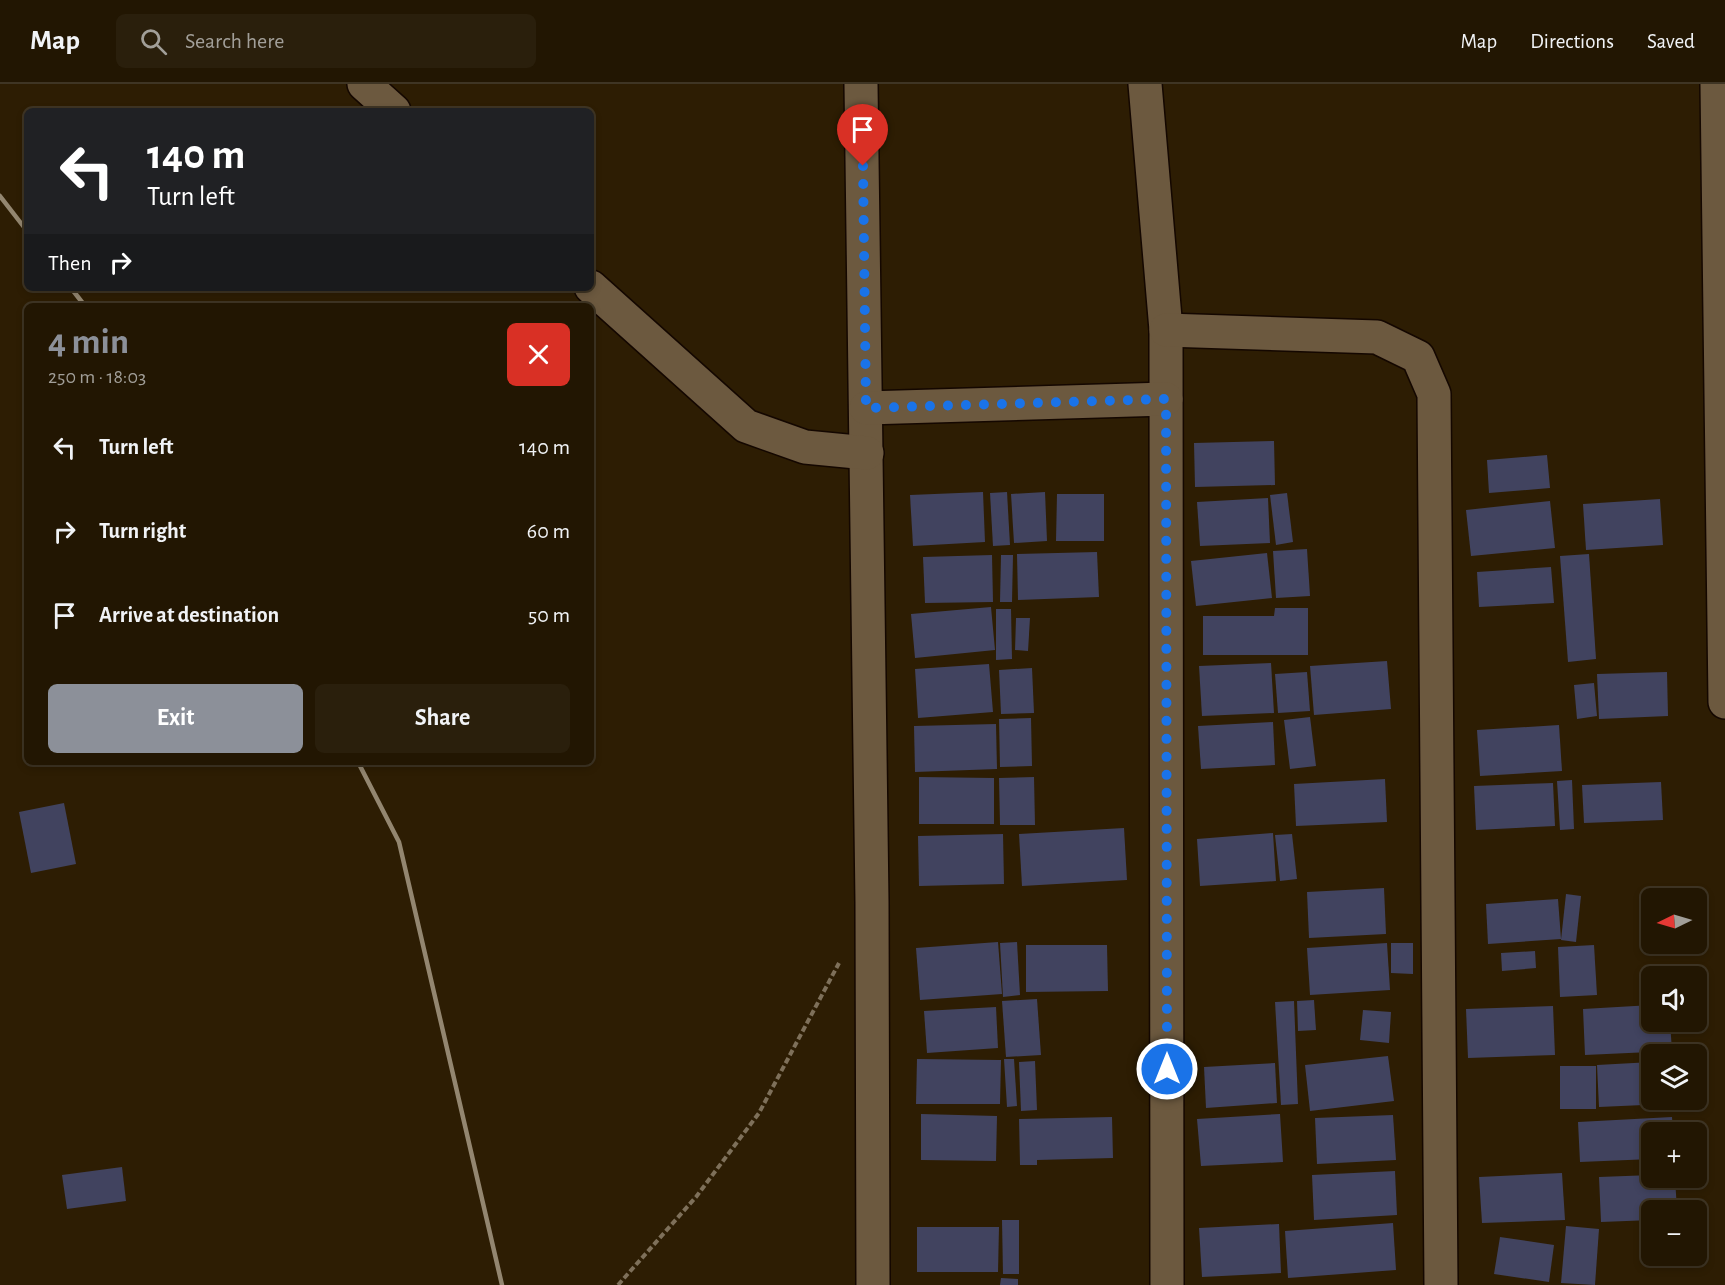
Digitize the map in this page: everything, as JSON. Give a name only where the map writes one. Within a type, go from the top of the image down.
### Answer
[{"type":"street","points":[[364,84],[391,108]]},
{"type":"street","points":[[861,84],[872,902],[873,1285]]},
{"type":"street","points":[[1145,84],[1166,330],[1167,1285]]},
{"type":"street","points":[[1717,84],[1725,702]]},
{"type":"street","points":[[594,290],[746,426],[805,447],[867,453]]},
{"type":"street","points":[[1166,330],[1377,337],[1418,357],[1434,394],[1440,1285]]},
{"type":"street","points":[[866,408],[1166,399]]},
{"type":"path","points":[[618,1285],[696,1197],[759,1113],[840,962]]},
{"type":"building","points":[[1274,441],[1275,485],[1195,487],[1194,443]]},
{"type":"building","points":[[1547,455],[1550,488],[1489,493],[1487,460]]},
{"type":"building","points":[[983,492],[985,542],[913,546],[910,495]]},
{"type":"building","points":[[1007,492],[1010,545],[993,546],[990,493]]},
{"type":"building","points":[[1045,492],[1047,541],[1014,543],[1011,494]]},
{"type":"building","points":[[1287,493],[1293,542],[1276,545],[1270,495]]},
{"type":"building","points":[[1057,494],[1104,494],[1104,541],[1056,541]]},
{"type":"building","points":[[1268,498],[1270,543],[1200,546],[1197,502]]},
{"type":"building","points":[[1660,499],[1663,545],[1586,550],[1583,504]]},
{"type":"building","points":[[1550,501],[1555,548],[1471,556],[1466,510]]},
{"type":"building","points":[[1307,549],[1310,596],[1276,598],[1273,551]]},
{"type":"building","points":[[1097,552],[1099,597],[1018,600],[1017,554]]},
{"type":"building","points":[[1267,553],[1272,598],[1196,606],[1191,561]]},
{"type":"building","points":[[1589,554],[1596,659],[1568,662],[1560,556]]},
{"type":"building","points":[[992,555],[993,602],[925,603],[923,557]]},
{"type":"building","points":[[1001,555],[1013,555],[1012,602],[1000,602]]},
{"type":"building","points":[[1551,567],[1554,603],[1479,607],[1477,572]]},
{"type":"building","points":[[991,607],[995,650],[915,658],[911,614]]},
{"type":"building","points":[[1275,608],[1308,608],[1308,655],[1203,655],[1203,616],[1274,616]]},
{"type":"building","points":[[996,609],[1011,609],[1012,659],[996,660]]},
{"type":"building","points":[[1016,618],[1030,618],[1028,651],[1015,650]]},
{"type":"building","points":[[1387,661],[1391,709],[1314,715],[1310,666]]},
{"type":"building","points":[[1271,663],[1274,713],[1202,716],[1199,666]]},
{"type":"building","points":[[989,664],[993,712],[918,718],[915,669]]},
{"type":"building","points":[[1032,668],[1034,713],[1001,714],[999,670]]},
{"type":"building","points":[[1307,672],[1310,711],[1278,713],[1275,674]]},
{"type":"building","points":[[1667,672],[1668,716],[1599,719],[1597,674]]},
{"type":"building","points":[[1594,683],[1597,716],[1577,719],[1574,685]]},
{"type":"building","points":[[1310,717],[1316,766],[1290,769],[1284,720]]},
{"type":"building","points":[[1031,718],[1032,766],[1000,767],[999,719]]},
{"type":"building","points":[[1273,722],[1275,765],[1201,769],[1198,726]]},
{"type":"building","points":[[996,724],[997,769],[915,772],[914,726]]},
{"type":"building","points":[[1559,725],[1562,771],[1480,776],[1477,730]]},
{"type":"building","points":[[919,777],[994,778],[994,824],[919,824]]},
{"type":"building","points":[[1034,777],[1035,825],[1000,825],[999,778]]},
{"type":"building","points":[[1385,779],[1387,822],[1296,826],[1294,784]]},
{"type":"building","points":[[1572,780],[1574,829],[1560,830],[1557,781]]},
{"type":"building","points":[[1661,782],[1663,820],[1584,823],[1582,785]]},
{"type":"building","points":[[1553,783],[1555,826],[1476,830],[1474,786]]},
{"type":"building","points":[[64,803],[76,864],[31,873],[19,812]]},
{"type":"building","points":[[1124,828],[1127,880],[1022,886],[1019,834]]},
{"type":"building","points":[[1273,833],[1276,881],[1200,886],[1197,839]]},
{"type":"building","points":[[1003,834],[1004,884],[919,886],[918,836]]},
{"type":"building","points":[[1292,834],[1297,879],[1280,881],[1275,835]]},
{"type":"building","points":[[1384,888],[1386,934],[1309,938],[1307,892]]},
{"type":"building","points":[[1566,894],[1581,896],[1576,942],[1561,940]]},
{"type":"building","points":[[1558,899],[1561,939],[1488,944],[1486,904]]},
{"type":"building","points":[[998,942],[1002,994],[920,1000],[916,948]]},
{"type":"building","points":[[1017,942],[1020,995],[1003,997],[1000,943]]},
{"type":"building","points":[[1387,943],[1390,990],[1310,995],[1307,948]]},
{"type":"building","points":[[1391,943],[1413,943],[1413,974],[1391,973]]},
{"type":"building","points":[[1026,945],[1107,945],[1108,991],[1026,992]]},
{"type":"building","points":[[1594,945],[1597,995],[1560,997],[1558,947]]},
{"type":"building","points":[[1535,951],[1536,968],[1502,971],[1501,953]]},
{"type":"building","points":[[1037,999],[1041,1055],[1006,1057],[1002,1001]]},
{"type":"building","points":[[1314,1000],[1316,1030],[1298,1031],[1297,1001]]},
{"type":"building","points":[[1294,1001],[1298,1104],[1281,1105],[1275,1002]]},
{"type":"building","points":[[1553,1006],[1555,1055],[1468,1058],[1466,1009]]},
{"type":"building","points":[[1641,1006],[1641,1032],[1671,1032],[1672,1044],[1641,1044],[1641,1052],[1585,1055],[1583,1009]]},
{"type":"building","points":[[996,1007],[998,1048],[927,1053],[924,1011]]},
{"type":"building","points":[[1363,1010],[1391,1012],[1389,1043],[1360,1040]]},
{"type":"building","points":[[1388,1056],[1394,1101],[1310,1111],[1305,1065]]},
{"type":"building","points":[[917,1059],[1001,1060],[1000,1104],[916,1104]]},
{"type":"building","points":[[1004,1059],[1014,1059],[1017,1106],[1007,1107]]},
{"type":"building","points":[[1035,1061],[1037,1110],[1021,1111],[1019,1062]]},
{"type":"building","points":[[1275,1063],[1277,1103],[1206,1108],[1204,1067]]},
{"type":"building","points":[[1641,1063],[1641,1105],[1599,1107],[1597,1065]]},
{"type":"building","points":[[1560,1066],[1596,1066],[1596,1109],[1560,1109]]},
{"type":"building","points":[[921,1114],[997,1116],[996,1161],[921,1160]]},
{"type":"building","points":[[1280,1114],[1283,1162],[1201,1166],[1197,1119]]},
{"type":"building","points":[[1393,1115],[1396,1160],[1317,1164],[1315,1118]]},
{"type":"building","points":[[1112,1117],[1113,1158],[1037,1160],[1037,1165],[1020,1165],[1019,1119]]},
{"type":"building","points":[[1672,1117],[1672,1122],[1641,1122],[1641,1159],[1580,1162],[1578,1122]]},
{"type":"building","points":[[122,1167],[126,1201],[67,1209],[62,1175]]},
{"type":"building","points":[[1395,1171],[1397,1215],[1314,1220],[1312,1175]]},
{"type":"building","points":[[1562,1173],[1565,1220],[1482,1223],[1479,1177]]},
{"type":"building","points":[[1641,1175],[1641,1188],[1676,1188],[1676,1200],[1641,1200],[1641,1220],[1601,1222],[1599,1177]]},
{"type":"building","points":[[1002,1220],[1019,1220],[1019,1274],[1003,1274]]},
{"type":"building","points":[[1393,1223],[1396,1270],[1288,1278],[1285,1231]]},
{"type":"building","points":[[1279,1224],[1281,1273],[1202,1277],[1199,1228]]},
{"type":"building","points":[[1566,1226],[1599,1229],[1595,1285],[1561,1283]]},
{"type":"building","points":[[917,1227],[999,1227],[998,1272],[917,1272]]},
{"type":"building","points":[[1500,1237],[1554,1245],[1549,1282],[1494,1274]]},
{"type":"building","points":[[1001,1278],[1018,1279],[1018,1285],[1000,1285]]},
{"type":"railway","points":[[0,196],[24,227]]},
{"type":"railway","points":[[73,291],[83,303]]},
{"type":"railway","points":[[360,765],[399,842],[502,1285]]},
{"type":"route","points":[[863,166],[866,408],[1166,399],[1167,1069]]}]
